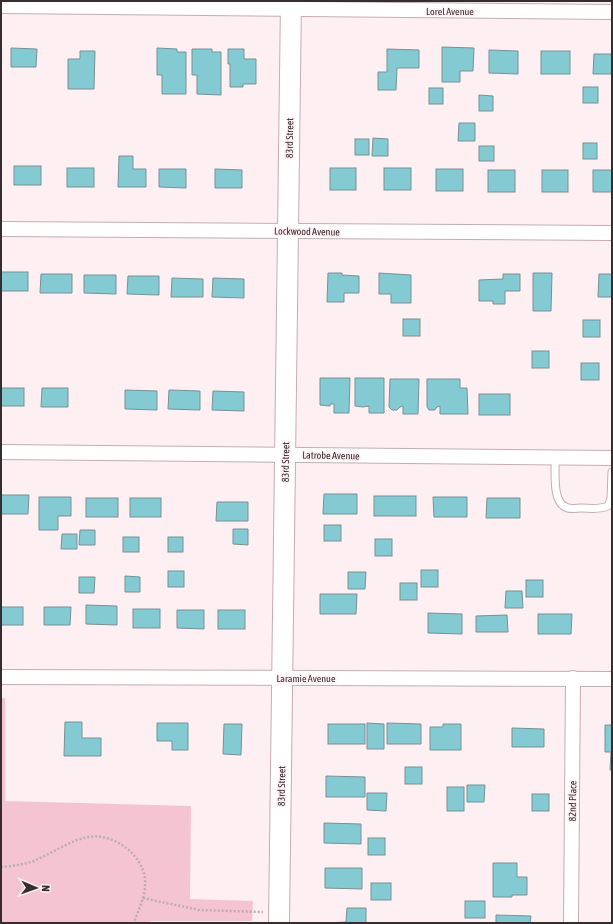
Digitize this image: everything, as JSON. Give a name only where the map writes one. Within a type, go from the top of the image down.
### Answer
[{"type":"street","name":"Lorel Avenue","points":[[1,6],[291,5],[612,12]]},
{"type":"street","name":"83rd Street","points":[[279,917],[291,5]]},
{"type":"street","name":"Lockwood Avenue","points":[[1,229],[612,233]]},
{"type":"street","name":"Latrobe Avenue","points":[[1,452],[612,458]]},
{"type":"street","name":"Laramie Avenue","points":[[1,677],[612,679]]},
{"type":"street","name":"82nd Place","points":[[571,923],[573,678]]},
{"type":"lane","points":[[555,457],[556,490],[558,500],[568,508],[602,509],[608,506],[611,499],[612,472]]},
{"type":"path","points":[[1,867],[21,865],[32,862],[79,840],[89,837],[114,841],[125,847],[135,856],[144,875],[146,884],[143,898],[134,923]]},
{"type":"path","points":[[143,898],[199,910],[279,917]]},
{"type":"shaded area","points":[[1,698],[5,698],[5,801],[191,806],[190,899],[253,901],[252,921],[1,923]]},
{"type":"building","points":[[442,47],[474,48],[473,71],[460,71],[460,82],[442,82]]},
{"type":"building","points":[[11,48],[37,49],[36,67],[11,67]]},
{"type":"building","points":[[157,48],[177,49],[177,52],[186,52],[186,94],[162,94],[162,75],[157,75]]},
{"type":"building","points":[[192,49],[212,49],[212,52],[221,52],[221,95],[197,94],[197,75],[192,75]]},
{"type":"building","points":[[228,49],[244,49],[244,59],[256,59],[256,84],[243,84],[243,87],[230,87],[230,64],[228,64]]},
{"type":"building","points":[[387,49],[419,50],[419,68],[397,68],[396,90],[378,90],[378,72],[387,72]]},
{"type":"building","points":[[489,50],[518,51],[518,74],[489,73]]},
{"type":"building","points":[[80,51],[95,51],[94,89],[68,89],[68,59],[80,59]]},
{"type":"building","points":[[541,51],[570,51],[570,74],[541,74]]},
{"type":"building","points":[[594,54],[612,54],[612,74],[593,74]]},
{"type":"building","points":[[583,87],[598,87],[598,103],[583,103]]},
{"type":"building","points":[[429,88],[443,88],[443,104],[429,104]]},
{"type":"building","points":[[479,95],[493,96],[493,111],[479,111]]},
{"type":"building","points":[[459,123],[475,123],[475,141],[458,141]]},
{"type":"building","points":[[373,138],[388,139],[388,156],[372,156]]},
{"type":"building","points":[[355,139],[369,139],[369,155],[355,155]]},
{"type":"building","points":[[583,143],[597,143],[597,159],[583,159]]},
{"type":"building","points":[[479,146],[494,146],[494,161],[479,161]]},
{"type":"building","points":[[119,156],[133,156],[133,169],[146,169],[146,187],[118,187]]},
{"type":"building","points":[[14,166],[41,166],[41,185],[14,185]]},
{"type":"building","points":[[67,168],[94,168],[94,187],[67,187]]},
{"type":"building","points":[[330,168],[356,168],[356,190],[330,190]]},
{"type":"building","points":[[384,168],[411,168],[411,190],[384,190]]},
{"type":"building","points":[[159,169],[186,169],[186,188],[159,187]]},
{"type":"building","points":[[215,169],[242,170],[242,188],[215,188]]},
{"type":"building","points":[[436,169],[463,169],[463,191],[436,191]]},
{"type":"building","points":[[488,170],[515,170],[515,192],[488,192]]},
{"type":"building","points":[[542,170],[568,170],[568,192],[542,192]]},
{"type":"building","points":[[593,170],[612,170],[612,192],[593,192]]},
{"type":"building","points":[[1,272],[28,272],[28,291],[1,291]]},
{"type":"building","points":[[328,273],[342,273],[342,275],[359,276],[359,293],[344,293],[344,302],[327,302]]},
{"type":"building","points":[[379,273],[411,275],[411,303],[391,303],[391,294],[379,294]]},
{"type":"building","points":[[533,273],[552,273],[551,311],[533,311]]},
{"type":"building","points":[[41,274],[72,274],[72,293],[40,293]]},
{"type":"building","points":[[503,274],[520,274],[520,291],[505,291],[505,304],[493,304],[493,301],[479,301],[479,280],[503,279]]},
{"type":"building","points":[[599,274],[612,274],[612,297],[598,297]]},
{"type":"building","points":[[84,275],[116,275],[116,294],[84,293]]},
{"type":"building","points":[[128,276],[159,276],[159,295],[127,294]]},
{"type":"building","points":[[172,278],[203,279],[203,297],[171,297]]},
{"type":"building","points":[[213,278],[244,279],[244,298],[212,297]]},
{"type":"building","points":[[403,319],[420,319],[420,336],[403,336]]},
{"type":"building","points":[[583,320],[600,320],[600,337],[583,337]]},
{"type":"building","points":[[532,351],[549,351],[549,368],[532,368]]},
{"type":"building","points":[[581,363],[599,363],[599,380],[581,380]]},
{"type":"building","points":[[320,378],[350,378],[349,413],[334,413],[334,404],[330,404],[330,406],[320,405]]},
{"type":"building","points":[[355,378],[384,378],[384,413],[369,413],[369,406],[355,406]]},
{"type":"building","points":[[390,379],[419,379],[418,414],[403,414],[403,406],[397,410],[392,410],[389,407]]},
{"type":"building","points":[[427,379],[460,379],[460,388],[467,388],[468,414],[440,414],[440,406],[435,410],[429,410],[427,407]]},
{"type":"building","points":[[1,388],[24,388],[24,406],[1,406]]},
{"type":"building","points":[[42,388],[68,388],[68,407],[41,407]]},
{"type":"building","points":[[125,390],[157,391],[157,410],[125,409]]},
{"type":"building","points":[[169,390],[200,391],[200,410],[168,409]]},
{"type":"building","points":[[213,391],[244,392],[244,411],[212,410]]},
{"type":"building","points":[[479,394],[510,394],[510,415],[479,415]]},
{"type":"building","points":[[324,494],[357,494],[357,514],[323,514]]},
{"type":"building","points":[[1,495],[29,495],[28,514],[1,514]]},
{"type":"building","points":[[374,496],[416,496],[416,516],[374,516]]},
{"type":"building","points":[[39,497],[71,497],[71,516],[58,516],[58,530],[39,530]]},
{"type":"building","points":[[433,497],[467,497],[467,517],[434,517]]},
{"type":"building","points":[[86,498],[118,498],[118,517],[86,517]]},
{"type":"building","points":[[130,498],[161,498],[161,517],[130,517]]},
{"type":"building","points":[[487,498],[520,498],[520,518],[486,518]]},
{"type":"building","points":[[217,502],[248,502],[248,521],[216,521]]},
{"type":"building","points":[[324,525],[341,525],[341,541],[324,541]]},
{"type":"building","points":[[233,529],[248,529],[248,545],[233,544]]},
{"type":"building","points":[[80,530],[95,530],[95,545],[79,545]]},
{"type":"building","points":[[62,534],[77,534],[77,549],[61,549]]},
{"type":"building","points":[[123,537],[139,537],[139,552],[123,552]]},
{"type":"building","points":[[168,537],[183,537],[183,552],[168,552]]},
{"type":"building","points":[[375,539],[392,539],[392,556],[375,556]]},
{"type":"building","points":[[421,570],[438,570],[438,587],[421,587]]},
{"type":"building","points":[[168,571],[184,571],[184,587],[168,587]]},
{"type":"building","points":[[348,572],[366,572],[365,589],[348,589]]},
{"type":"building","points":[[125,576],[140,577],[140,592],[125,592]]},
{"type":"building","points":[[79,577],[95,577],[94,593],[79,593]]},
{"type":"building","points":[[526,580],[543,580],[543,597],[526,597]]},
{"type":"building","points":[[400,583],[417,583],[417,600],[400,600]]},
{"type":"building","points":[[506,591],[522,591],[523,608],[505,608]]},
{"type":"building","points":[[320,594],[357,594],[356,614],[320,614]]},
{"type":"building","points":[[86,605],[117,606],[117,625],[86,624]]},
{"type":"building","points":[[1,607],[23,607],[23,625],[1,625]]},
{"type":"building","points":[[44,607],[71,607],[70,625],[44,625]]},
{"type":"building","points":[[133,609],[160,609],[160,628],[133,628]]},
{"type":"building","points":[[177,610],[204,610],[204,629],[177,628]]},
{"type":"building","points":[[218,610],[245,610],[245,629],[218,629]]},
{"type":"building","points":[[428,613],[462,614],[462,634],[428,633]]},
{"type":"building","points":[[538,614],[572,614],[571,634],[538,634]]},
{"type":"building","points":[[507,615],[508,632],[476,632],[476,616]]},
{"type":"building","points":[[65,722],[82,722],[82,738],[101,738],[101,756],[64,756]]},
{"type":"building","points":[[157,723],[188,723],[188,750],[172,750],[172,741],[157,741]]},
{"type":"building","points":[[367,723],[384,724],[384,749],[367,749]]},
{"type":"building","points":[[387,723],[421,724],[421,744],[387,744]]},
{"type":"building","points":[[224,724],[242,724],[241,755],[223,754]]},
{"type":"building","points":[[328,724],[365,724],[365,744],[328,744]]},
{"type":"building","points":[[443,724],[461,724],[461,750],[430,750],[430,727],[443,727]]},
{"type":"building","points":[[605,725],[612,725],[612,770],[610,770],[611,752],[605,752]]},
{"type":"building","points":[[512,728],[544,729],[544,747],[512,747]]},
{"type":"building","points":[[405,767],[422,767],[422,784],[405,784]]},
{"type":"building","points":[[326,776],[365,777],[365,797],[326,797]]},
{"type":"building","points":[[467,785],[485,785],[484,802],[467,802]]},
{"type":"building","points":[[447,787],[464,787],[464,811],[447,811]]},
{"type":"building","points":[[367,793],[387,793],[386,811],[367,810]]},
{"type":"building","points":[[532,794],[549,794],[549,811],[532,811]]},
{"type":"building","points":[[324,823],[361,824],[361,844],[324,843]]},
{"type":"building","points":[[368,838],[385,838],[385,855],[368,855]]},
{"type":"building","points":[[493,863],[517,863],[517,877],[527,877],[527,895],[493,897]]},
{"type":"building","points":[[325,868],[362,868],[362,889],[325,888]]},
{"type":"building","points":[[371,883],[391,883],[391,900],[371,900]]},
{"type":"building","points":[[465,901],[485,901],[485,918],[465,918]]},
{"type":"building","points":[[347,908],[366,908],[366,923],[325,923],[346,922]]},
{"type":"building","points":[[496,915],[531,916],[530,923],[496,923]]}]
